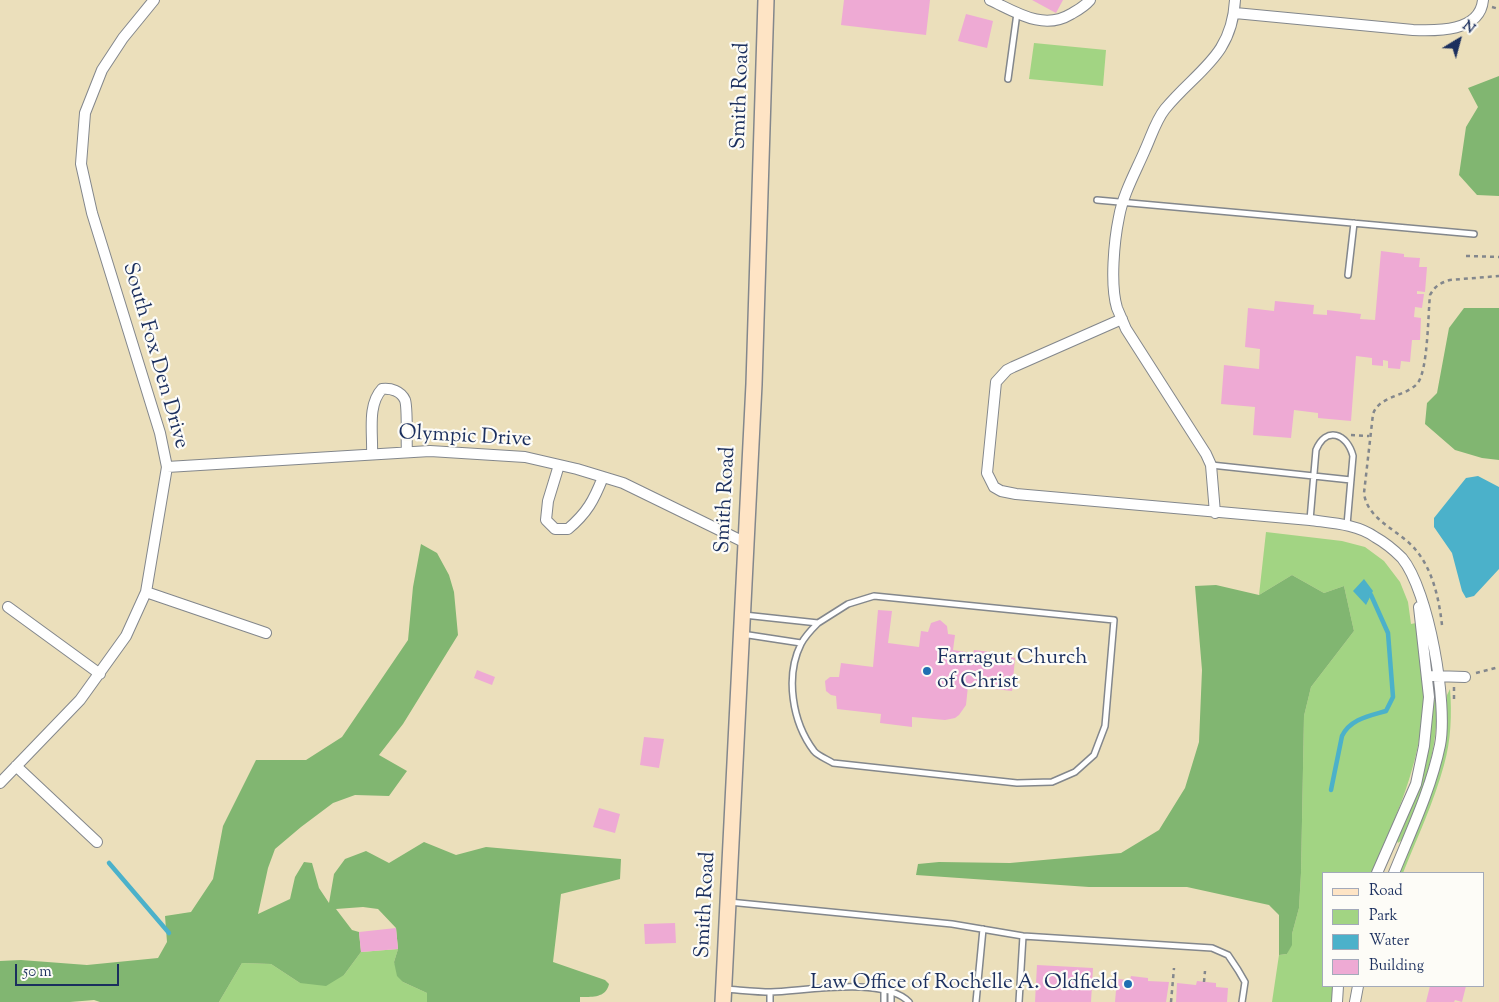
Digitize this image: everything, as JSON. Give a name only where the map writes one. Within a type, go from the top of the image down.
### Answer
[{"type":"street","name":"South Fox Den Drive","points":[[0,783],[80,700],[100,674],[126,636],[146,592],[167,467],[160,433],[92,213],[81,164],[85,113],[102,70],[123,38],[154,0]]},
{"type":"street","name":"Smith Road","points":[[724,996],[754,384],[766,0]]},
{"type":"street","points":[[990,0],[1034,20],[1050,22],[1064,19],[1085,6],[1090,0]]},
{"type":"street","points":[[1214,512],[1211,465],[1206,454],[1126,329],[1117,306],[1114,266],[1119,216],[1129,186],[1166,108],[1202,73],[1215,57],[1232,27],[1235,0]]},
{"type":"street","points":[[1234,13],[1432,30],[1453,28],[1467,23],[1478,16],[1483,6],[1483,0]]},
{"type":"street","points":[[1122,318],[1013,366],[1000,377],[996,382],[987,468],[990,482],[1001,491],[1016,494],[1310,520],[1347,526],[1374,536],[1402,559],[1419,589],[1431,632],[1442,702],[1440,743],[1430,785],[1394,872]]},
{"type":"street","points":[[372,454],[373,407],[376,396],[382,389],[390,388],[399,392],[405,401],[407,452]]},
{"type":"street","name":"Olympic Drive","points":[[167,467],[430,451],[525,457],[623,482],[746,543]]},
{"type":"street","points":[[559,465],[548,501],[546,520],[555,529],[568,530],[581,518],[592,503],[603,477]]},
{"type":"street","points":[[1377,872],[1416,784],[1424,746],[1429,697],[1419,589]]},
{"type":"street","points":[[146,592],[266,633]]},
{"type":"street","points":[[8,607],[100,674]]},
{"type":"street","points":[[1427,676],[1465,676]]},
{"type":"street","points":[[16,766],[98,842]]},
{"type":"street","points":[[1387,851],[1401,857]]},
{"type":"street","points":[[1337,1002],[1338,987]]},
{"type":"street","points":[[1355,1002],[1358,987]]},
{"type":"lane","points":[[1008,79],[1017,13]]},
{"type":"lane","points":[[1097,200],[1474,234]]},
{"type":"lane","points":[[1348,275],[1354,223]]},
{"type":"lane","points":[[1310,520],[1315,457],[1319,444],[1329,436],[1335,435],[1341,436],[1351,447],[1353,456],[1347,526]]},
{"type":"lane","points":[[1211,465],[1351,480]]},
{"type":"lane","points":[[874,596],[1114,620],[1105,726],[1094,755],[1075,772],[1052,782],[1018,783],[833,763],[815,752],[800,727],[794,702],[792,678],[801,643],[818,623],[848,604],[874,596]]},
{"type":"lane","points":[[742,615],[818,623]]},
{"type":"lane","points":[[742,634],[801,643]]},
{"type":"lane","points":[[728,902],[952,924],[1024,936],[1212,948],[1228,956],[1245,982],[1242,1002]]},
{"type":"lane","points":[[976,1002],[983,930]]},
{"type":"lane","points":[[1019,1002],[1024,936]]},
{"type":"lane","points":[[724,996],[842,986],[884,990],[909,1002]]},
{"type":"lane","points":[[884,990],[884,1002]]},
{"type":"lane","points":[[770,992],[770,1002]]},
{"type":"lane","points":[[891,992],[891,1002]]},
{"type":"path","points":[[1466,256],[1499,257]]},
{"type":"path","points":[[1443,628],[1438,597],[1422,558],[1407,541],[1372,513],[1367,506],[1364,493],[1370,436],[1375,408],[1416,385],[1420,380],[1423,368],[1430,295],[1434,288],[1438,284],[1450,280],[1499,276]]},
{"type":"path","points":[[1351,434],[1370,436]]},
{"type":"path","points":[[1465,676],[1499,667]]},
{"type":"path","points":[[1451,676],[1454,687],[1454,706]]},
{"type":"path","points":[[1171,1002],[1174,968]]},
{"type":"path","points":[[1204,982],[1205,971]]},
{"type":"green space","points":[[1034,43],[1106,50],[1103,86],[1029,79]]},
{"type":"green space","points":[[1499,76],[1499,196],[1477,195],[1459,175],[1466,127],[1478,107],[1468,88]]},
{"type":"green space","points":[[1464,308],[1499,308],[1499,460],[1482,458],[1455,450],[1425,424],[1427,403],[1437,393],[1449,328]]},
{"type":"green space","points":[[1266,532],[1342,541],[1365,547],[1384,561],[1400,582],[1408,602],[1411,624],[1416,623],[1423,684],[1421,726],[1412,770],[1398,812],[1372,872],[1322,872],[1322,987],[1333,987],[1332,1002],[1272,1002],[1279,955],[1287,954],[1291,945],[1299,908],[1304,716],[1311,687],[1354,631],[1344,586],[1324,593],[1292,575],[1259,595]]},
{"type":"green space","points":[[421,544],[437,553],[449,575],[454,592],[458,635],[403,724],[379,755],[407,771],[389,796],[355,795],[333,803],[275,849],[268,868],[258,914],[290,899],[295,877],[304,862],[312,863],[319,888],[329,903],[334,874],[345,859],[366,851],[389,863],[424,842],[456,855],[486,847],[621,859],[620,879],[561,894],[553,962],[605,980],[609,984],[605,992],[598,996],[580,997],[580,1002],[427,1002],[427,993],[403,982],[397,976],[394,962],[398,949],[396,928],[378,909],[363,907],[336,909],[352,930],[359,932],[361,952],[344,975],[326,986],[300,983],[271,964],[242,963],[219,1002],[100,1002],[94,1000],[0,1002],[0,961],[21,960],[87,965],[158,958],[167,942],[165,916],[191,912],[213,879],[223,826],[256,760],[306,760],[342,737],[408,640],[413,587]]},
{"type":"green space","points":[[1292,575],[1324,593],[1344,586],[1354,631],[1311,687],[1304,716],[1299,908],[1292,934],[1292,945],[1287,954],[1279,955],[1279,915],[1269,905],[1187,887],[1089,887],[916,875],[918,864],[939,862],[1010,863],[1121,853],[1159,830],[1185,788],[1199,742],[1202,670],[1195,586],[1216,585],[1259,595]]},
{"type":"green space","points":[[1450,689],[1450,727],[1444,765],[1403,872],[1398,872],[1446,729],[1447,695]]},
{"type":"green space","points":[[1436,700],[1435,736],[1428,771],[1403,839],[1398,843],[1396,839],[1413,795],[1432,701]]},
{"type":"green space","points":[[398,949],[394,962],[403,982],[427,993],[427,1002],[219,1002],[242,963],[271,964],[300,983],[344,975],[361,952]]},
{"type":"water","points":[[1478,476],[1499,487],[1499,569],[1474,596],[1466,598],[1462,591],[1452,553],[1434,527],[1434,518],[1466,478]]},
{"type":"water","points":[[1364,579],[1373,591],[1366,605],[1353,591]]},
{"type":"building","points":[[844,0],[930,0],[926,35],[841,25]]},
{"type":"building","points":[[1032,0],[1063,0],[1056,13]]},
{"type":"building","points":[[966,14],[993,21],[987,48],[958,41]]},
{"type":"building","points":[[1381,251],[1404,254],[1404,257],[1420,258],[1419,267],[1427,267],[1425,292],[1417,291],[1417,294],[1424,294],[1422,308],[1415,307],[1414,317],[1421,318],[1420,340],[1412,340],[1410,362],[1401,361],[1400,369],[1388,368],[1388,361],[1383,360],[1383,366],[1372,365],[1372,358],[1356,356],[1351,421],[1318,418],[1318,413],[1294,410],[1291,438],[1253,435],[1255,407],[1221,404],[1224,365],[1259,369],[1260,349],[1245,347],[1248,308],[1274,311],[1275,301],[1314,305],[1313,314],[1327,315],[1327,310],[1361,314],[1360,319],[1375,320]]},
{"type":"building","name":"Farragut Church of Christ","points":[[878,610],[892,611],[888,643],[919,647],[921,631],[928,632],[931,623],[940,620],[947,626],[948,634],[955,635],[953,650],[973,653],[974,650],[999,653],[999,655],[1015,658],[1012,691],[968,686],[966,705],[955,718],[945,720],[912,717],[912,727],[880,723],[881,714],[837,709],[836,696],[826,691],[825,681],[830,677],[839,677],[841,663],[873,667]]},
{"type":"building","points":[[477,670],[495,677],[492,685],[474,678]]},
{"type":"building","points":[[644,737],[664,739],[659,768],[640,765]]},
{"type":"building","points":[[599,808],[620,814],[615,833],[593,827]]},
{"type":"building","points":[[675,923],[676,943],[645,944],[644,924]]},
{"type":"building","points":[[396,928],[398,949],[361,952],[359,932]]},
{"type":"building","points":[[1037,965],[1093,968],[1091,1002],[1035,1002]]},
{"type":"building","points":[[1131,976],[1148,978],[1148,981],[1169,982],[1166,1002],[1115,1002],[1117,979],[1130,980]]},
{"type":"building","points":[[1197,981],[1216,983],[1216,987],[1228,988],[1227,1002],[1176,1002],[1177,983],[1196,985]]},
{"type":"building","points":[[1430,987],[1466,987],[1462,1002],[1455,1000],[1454,1002],[1426,1002]]},
{"type":"waterway","points":[[1331,790],[1342,736],[1345,730],[1361,719],[1386,711],[1393,697],[1388,633],[1371,595]]},
{"type":"waterway","points":[[109,863],[169,933]]},
{"type":"place","name":"Farragut Church of Christ","points":[[927,671]]},
{"type":"place","name":"Law Office of Rochelle A. Oldfield","points":[[1128,984]]}]
